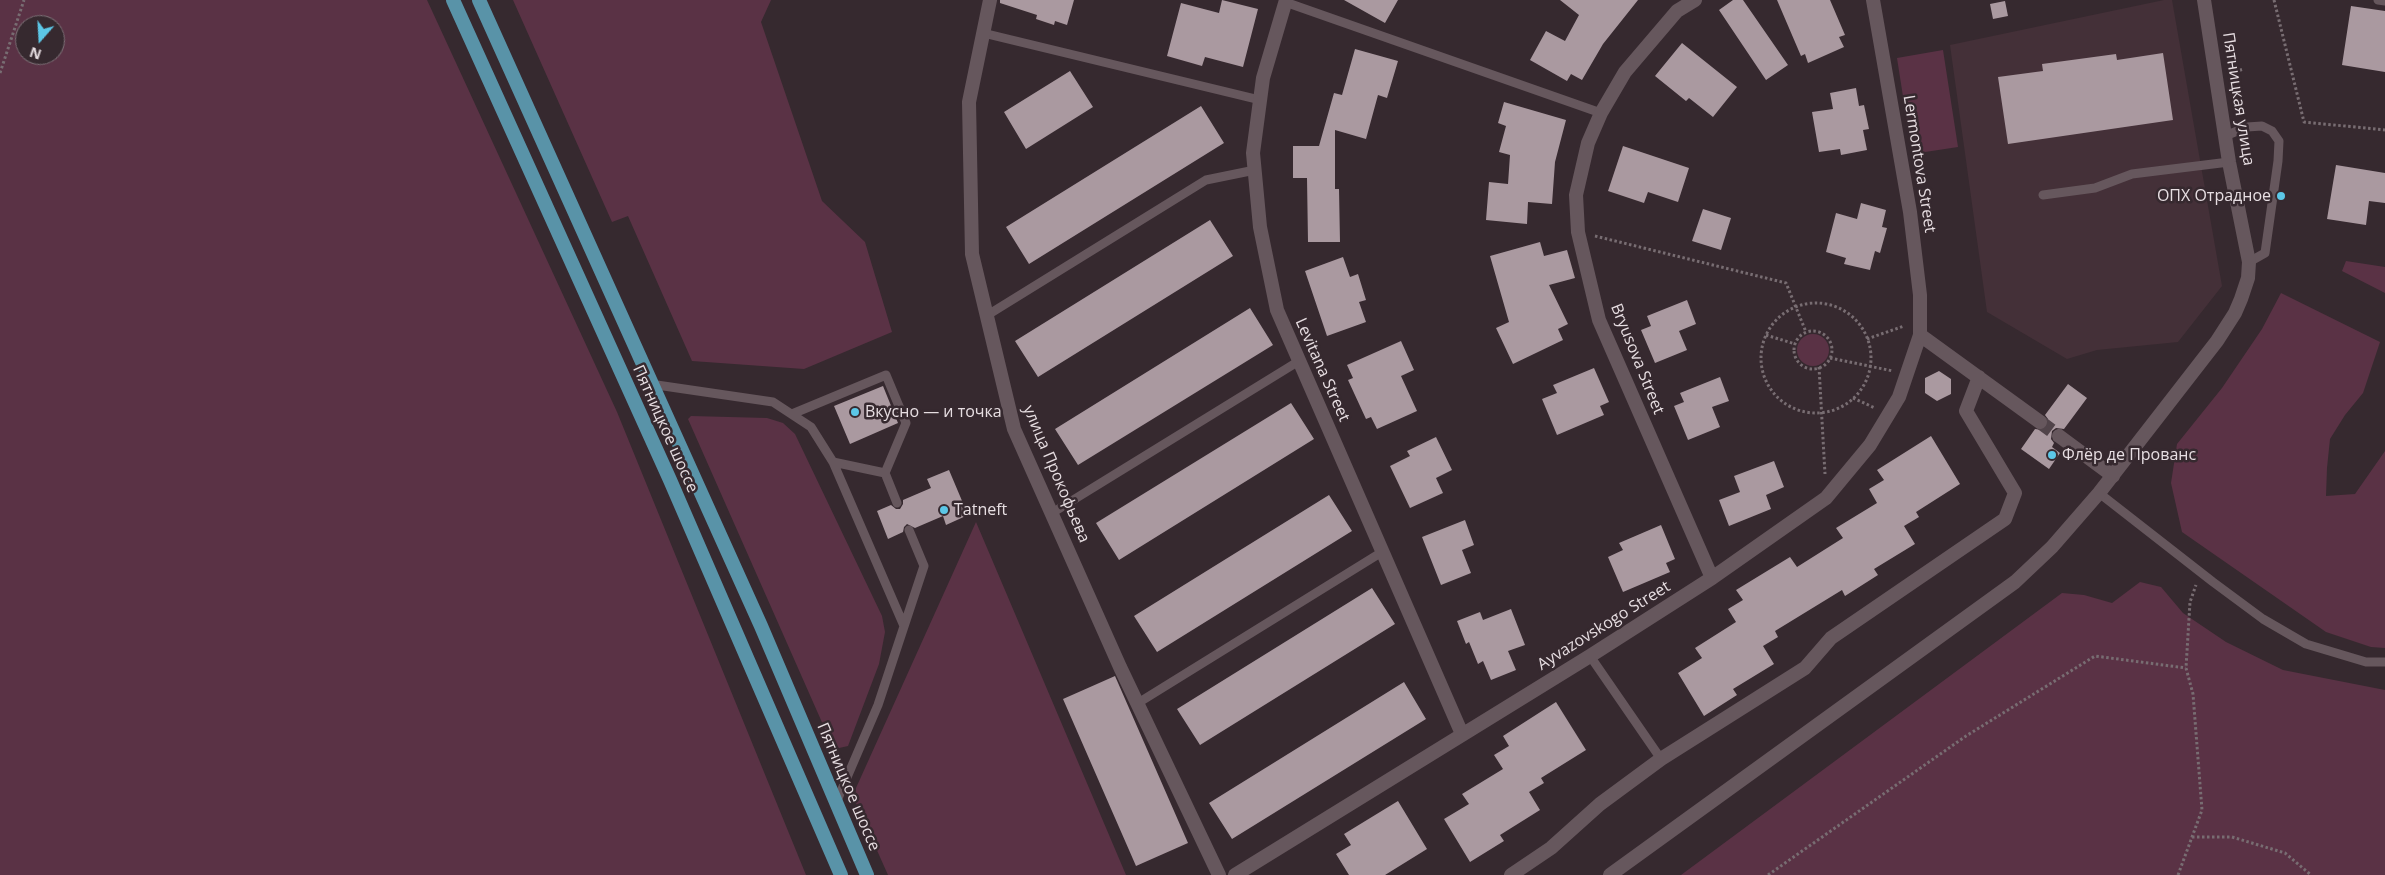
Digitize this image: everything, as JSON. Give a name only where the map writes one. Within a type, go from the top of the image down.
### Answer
[{"type":"main road","name":"Пятницкое шоссе","points":[[453,0],[670,480],[841,875]]},
{"type":"main road","name":"Пятницкое шоссе","points":[[479,0],[650,384],[761,626],[867,875]]},
{"type":"street","name":"улица Прокофьева","points":[[990,0],[969,102],[972,254],[1014,429],[1138,703],[1219,875]]},
{"type":"street","name":"Bryusova Street","points":[[1695,0],[1677,11],[1625,72],[1601,113],[1588,143],[1576,195],[1578,232],[1599,320],[1712,578]]},
{"type":"street","name":"Lermontova Street","points":[[1873,0],[1910,212],[1920,295],[1920,335]]},
{"type":"street","name":"Пятницкая улица","points":[[2204,0],[2229,162],[2249,262]]},
{"type":"street","name":"Levitana Street","points":[[1285,1],[1263,78],[1253,152],[1260,227],[1277,310],[1462,734]]},
{"type":"street","points":[[1610,875],[2015,582],[2052,547],[2113,476],[2217,341],[2235,314],[2248,278],[2249,262]]},
{"type":"street","points":[[1920,335],[2040,422]]},
{"type":"street","name":"Ayvazovskogo Street","points":[[1235,875],[1590,656],[1712,578],[1826,498],[1870,445],[1899,397],[1920,335]]},
{"type":"street","points":[[1511,875],[1551,848],[1600,804],[1661,759],[1805,668],[1831,638],[2005,520],[2015,493],[1966,410],[1979,377]]},
{"type":"street","points":[[2060,436],[2113,476]]},
{"type":"lane","points":[[2378,0],[2385,1]]},
{"type":"lane","points":[[1285,1],[1601,113]]},
{"type":"lane","points":[[983,34],[1260,100]]},
{"type":"lane","points":[[2226,136],[2247,127],[2262,126],[2272,131],[2279,141],[2265,253],[2249,262]]},
{"type":"lane","points":[[2043,196],[2095,188],[2132,174],[2229,162]]},
{"type":"lane","points":[[986,316],[1206,180],[1254,170]]},
{"type":"lane","points":[[1052,513],[1299,360]]},
{"type":"lane","points":[[792,414],[886,375],[906,423],[885,473],[897,503]]},
{"type":"lane","points":[[650,384],[773,402],[811,427],[833,462],[904,626]]},
{"type":"lane","points":[[833,462],[885,473]]},
{"type":"lane","points":[[2099,493],[2263,619],[2306,644],[2366,662],[2385,662]]},
{"type":"lane","points":[[836,803],[878,705],[924,566],[909,530]]},
{"type":"lane","points":[[1138,703],[1382,552]]},
{"type":"lane","points":[[1590,656],[1661,759]]},
{"type":"path","points":[[0,73],[24,0]]},
{"type":"path","points":[[2274,0],[2304,122],[2385,130]]},
{"type":"path","points":[[2230,73],[2244,70]]},
{"type":"path","points":[[1578,232],[1786,283],[1806,332]]},
{"type":"path","points":[[1815,303],[1839,308],[1858,324],[1867,339],[1871,358],[1866,382],[1853,398],[1840,407],[1822,412],[1804,412],[1792,408],[1773,393],[1762,371],[1761,359],[1766,335],[1781,315],[1796,307],[1815,303]]},
{"type":"path","points":[[1867,339],[1920,320]]},
{"type":"path","points":[[1806,332],[1820,332],[1830,343],[1830,358],[1819,367],[1812,369],[1799,363],[1795,356],[1795,344],[1800,336],[1806,332]]},
{"type":"path","points":[[1766,335],[1795,344]]},
{"type":"path","points":[[1830,358],[1908,374]]},
{"type":"path","points":[[1819,367],[1826,498]]},
{"type":"path","points":[[1853,398],[1888,415]]},
{"type":"path","points":[[2178,875],[2202,810],[2193,694],[2186,668],[2190,602],[2201,573]]},
{"type":"path","points":[[1768,875],[1966,736],[2095,656],[2186,668]]},
{"type":"path","points":[[2192,837],[2232,837],[2285,853],[2311,875]]},
{"type":"shaded area","points":[[0,0],[427,0],[617,412],[806,875],[0,875]]},
{"type":"shaded area","points":[[513,0],[771,0],[761,22],[822,201],[865,242],[892,332],[804,369],[692,361],[628,216],[612,222]]},
{"type":"shaded area","points":[[2164,0],[2172,0],[2222,286],[2178,342],[2097,350],[2067,359],[1987,312],[1950,45]]},
{"type":"shaded area","points":[[1943,50],[1958,147],[1912,154],[1897,58]]},
{"type":"shaded area","points":[[2346,261],[2385,267],[2385,293],[2342,271]]},
{"type":"shaded area","points":[[2281,293],[2380,342],[2363,393],[2345,415],[2330,439],[2326,496],[2355,494],[2385,451],[2385,648],[2371,647],[2326,632],[2182,532],[2171,483],[2177,444],[2222,388],[2262,329]]},
{"type":"shaded area","points":[[1813,334],[1819,335],[1824,339],[1828,344],[1828,356],[1824,361],[1819,365],[1813,366],[1807,365],[1802,361],[1798,356],[1797,350],[1798,344],[1802,339],[1807,335]]},
{"type":"shaded area","points":[[691,416],[767,418],[783,423],[795,434],[882,616],[885,632],[879,664],[848,746],[839,748],[832,745],[688,419]]},
{"type":"shaded area","points":[[976,522],[1126,875],[888,875],[855,801],[856,788]]},
{"type":"shaded area","points":[[2140,582],[2161,587],[2183,613],[2226,642],[2283,670],[2385,690],[2385,875],[1681,875],[2062,593],[2084,595],[2112,603]]},
{"type":"building","points":[[1000,0],[1074,0],[1067,25],[1055,21],[1054,25],[1036,19],[1037,15],[1000,3]]},
{"type":"building","points":[[1222,0],[1258,9],[1243,67],[1205,57],[1202,66],[1167,56],[1181,3],[1219,13]]},
{"type":"building","points":[[1344,0],[1398,0],[1385,23]]},
{"type":"building","points":[[1560,0],[1638,0],[1603,44],[1582,80],[1571,74],[1567,81],[1530,60],[1546,31],[1565,41],[1579,15]]},
{"type":"building","points":[[1733,0],[1743,0],[1788,65],[1766,80],[1719,10]]},
{"type":"building","points":[[1777,0],[1830,0],[1845,35],[1839,37],[1844,47],[1808,63],[1805,54],[1801,56]]},
{"type":"building","points":[[2005,1],[2008,16],[1993,19],[1990,4]]},
{"type":"building","points":[[2351,6],[2385,11],[2385,72],[2342,65]]},
{"type":"building","points":[[1682,43],[1737,87],[1713,117],[1689,98],[1686,101],[1655,76]]},
{"type":"building","points":[[1355,49],[1398,61],[1387,98],[1378,95],[1366,139],[1335,130],[1335,189],[1339,189],[1340,242],[1308,242],[1307,178],[1293,178],[1293,146],[1319,146],[1334,93],[1342,95]]},
{"type":"building","points":[[2163,53],[2173,120],[2008,144],[1998,77],[2043,71],[2042,64],[2116,54],[2117,60]]},
{"type":"building","points":[[1070,71],[1093,107],[1026,149],[1004,112]]},
{"type":"building","points":[[1856,88],[1859,106],[1864,105],[1869,129],[1863,130],[1867,150],[1841,155],[1840,149],[1819,152],[1812,112],[1833,109],[1830,93]]},
{"type":"building","points":[[1504,102],[1566,120],[1555,162],[1552,204],[1528,202],[1527,224],[1486,220],[1489,182],[1508,184],[1510,155],[1499,152],[1506,126],[1498,123]]},
{"type":"building","points":[[1201,106],[1224,143],[1029,264],[1006,227]]},
{"type":"building","points":[[1623,146],[1689,168],[1678,202],[1648,192],[1644,203],[1608,191]]},
{"type":"building","points":[[2336,165],[2385,173],[2385,203],[2369,201],[2366,225],[2327,219]]},
{"type":"building","points":[[1861,203],[1886,210],[1882,227],[1887,228],[1880,253],[1875,251],[1870,270],[1844,264],[1846,258],[1826,252],[1836,213],[1857,219]]},
{"type":"building","points":[[1703,209],[1731,218],[1721,250],[1692,241]]},
{"type":"building","points":[[1210,220],[1233,256],[1038,377],[1015,341]]},
{"type":"building","points":[[1540,242],[1544,256],[1567,250],[1575,278],[1549,285],[1568,324],[1558,329],[1563,340],[1513,364],[1496,328],[1509,322],[1490,256]]},
{"type":"building","points":[[1343,257],[1350,277],[1358,274],[1366,300],[1359,302],[1366,322],[1327,336],[1305,271]]},
{"type":"building","points":[[1687,300],[1696,324],[1679,331],[1687,350],[1655,363],[1641,330],[1651,326],[1647,316]]},
{"type":"building","points":[[1250,308],[1273,345],[1078,465],[1055,429]]},
{"type":"building","points":[[1401,341],[1414,370],[1401,376],[1417,411],[1377,429],[1371,417],[1366,419],[1348,380],[1353,378],[1347,365]]},
{"type":"building","points":[[1594,368],[1609,402],[1600,406],[1604,415],[1557,435],[1542,399],[1557,393],[1553,385]]},
{"type":"building","points":[[1939,371],[1951,379],[1951,394],[1937,401],[1925,393],[1925,378]]},
{"type":"building","points":[[1720,377],[1729,401],[1712,407],[1720,427],[1688,440],[1674,406],[1684,402],[1680,393]]},
{"type":"building","points":[[2068,384],[2087,398],[2064,429],[2056,428],[2052,431],[2051,439],[2054,443],[2052,447],[2060,453],[2049,469],[2021,449],[2035,429],[2043,430],[2047,427],[2048,419],[2045,415]]},
{"type":"building","points":[[883,386],[898,423],[850,444],[834,406]]},
{"type":"building","points":[[1291,403],[1314,439],[1119,560],[1096,523]]},
{"type":"building","points":[[1931,436],[1960,484],[1916,512],[1919,517],[1904,526],[1915,544],[1874,569],[1878,575],[1845,596],[1842,590],[1775,631],[1778,637],[1763,646],[1774,664],[1733,689],[1737,695],[1704,716],[1678,673],[1702,658],[1695,648],[1736,622],[1728,609],[1743,600],[1736,590],[1790,557],[1797,567],[1843,538],[1836,528],[1877,503],[1869,489],[1884,480],[1877,470]]},
{"type":"building","points":[[1436,437],[1452,470],[1436,478],[1443,493],[1410,508],[1390,466],[1410,456],[1407,451]]},
{"type":"building","points":[[1774,461],[1784,487],[1766,495],[1771,509],[1729,526],[1719,500],[1740,492],[1734,476]]},
{"type":"building","points":[[949,470],[968,515],[946,525],[943,516],[915,528],[907,524],[903,532],[888,539],[877,511],[891,505],[896,509],[900,509],[903,500],[931,488],[927,479]]},
{"type":"building","points":[[1329,495],[1352,531],[1157,652],[1134,616]]},
{"type":"building","points":[[1465,520],[1474,545],[1462,550],[1471,573],[1441,585],[1422,537]]},
{"type":"building","points":[[1661,525],[1675,559],[1666,563],[1670,572],[1623,592],[1608,557],[1623,550],[1619,543]]},
{"type":"building","points":[[1372,588],[1395,624],[1200,745],[1177,709]]},
{"type":"building","points":[[1511,609],[1525,645],[1508,651],[1516,670],[1491,680],[1483,661],[1478,664],[1469,642],[1466,644],[1457,621],[1480,612],[1483,620]]},
{"type":"building","points":[[1115,676],[1188,843],[1136,866],[1063,699]]},
{"type":"building","points":[[1404,682],[1426,719],[1232,839],[1209,803]]},
{"type":"building","points":[[1556,702],[1586,750],[1541,778],[1544,783],[1529,792],[1540,810],[1500,835],[1504,841],[1470,862],[1444,819],[1469,804],[1462,794],[1503,769],[1494,755],[1509,746],[1503,736]]},
{"type":"building","points":[[1398,801],[1427,849],[1385,875],[1349,875],[1336,854],[1351,845],[1344,834]]},
{"type":"tunnel","points":[[2040,422],[2059,436]]},
{"type":"place","name":"ОПХ Отрадное","points":[[2281,196]]},
{"type":"place","name":"Вкусно — и точка","points":[[855,412]]},
{"type":"place","name":"Флёр де Прованс","points":[[2052,455]]},
{"type":"place","name":"Tatneft","points":[[944,510]]}]
